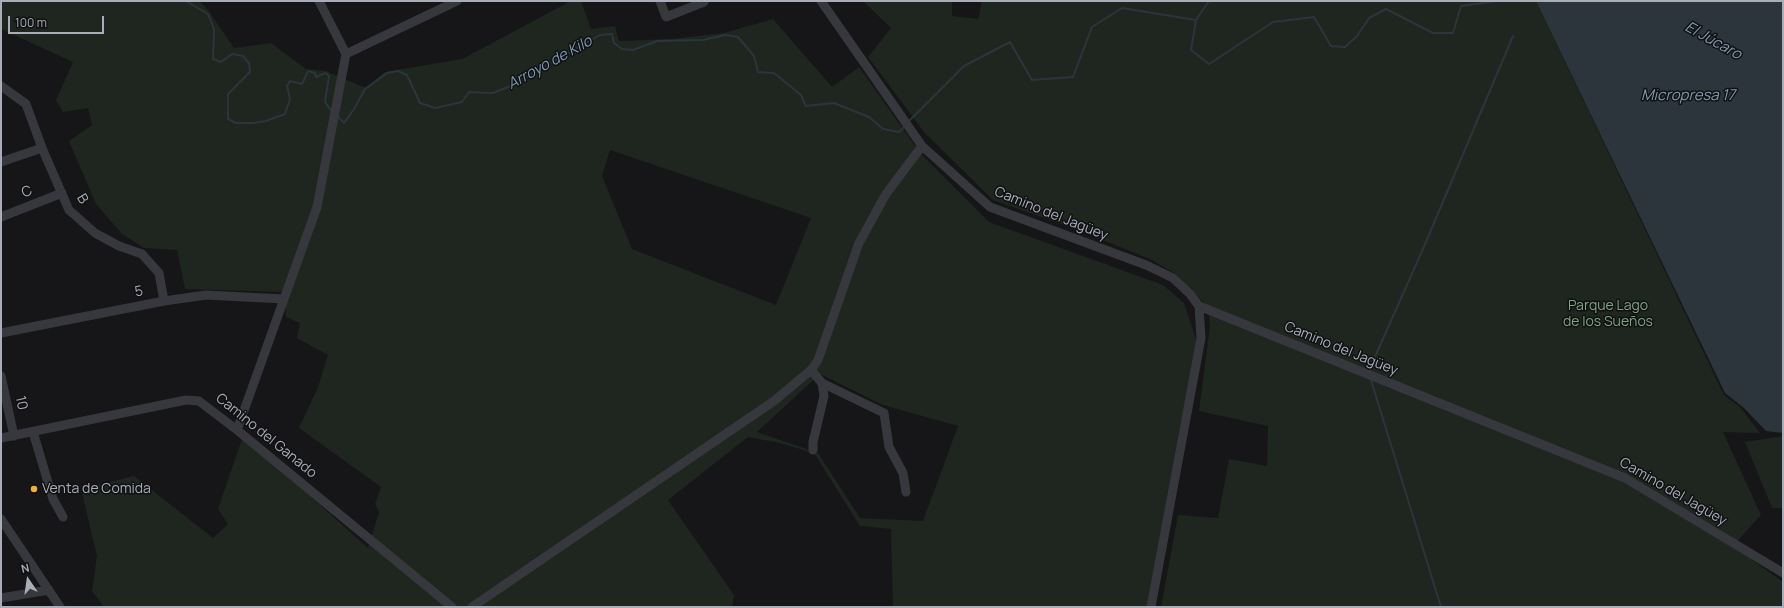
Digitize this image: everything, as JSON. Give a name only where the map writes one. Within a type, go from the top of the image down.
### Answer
[{"type":"street","points":[[238,430],[317,207],[346,54],[319,1]]},
{"type":"street","points":[[346,54],[457,1]]},
{"type":"street","points":[[660,1],[666,17],[704,2]]},
{"type":"street","name":"Camino del Jagüey","points":[[821,1],[922,146],[990,207],[1146,265],[1173,278],[1190,294],[1199,306],[1625,478],[1783,573]]},
{"type":"street","name":"B","points":[[1,86],[26,104],[42,148],[69,210],[95,233],[119,246],[142,254],[159,273],[164,301]]},
{"type":"street","points":[[472,607],[770,404],[811,370],[818,360],[859,243],[886,194],[922,146]]},
{"type":"street","points":[[1,162],[42,148]]},
{"type":"street","name":"C","points":[[1,217],[62,193]]},
{"type":"street","name":"5","points":[[1,334],[164,301],[206,295],[284,299]]},
{"type":"street","points":[[1151,607],[1201,338],[1199,306]]},
{"type":"street","points":[[811,370],[822,383],[884,413],[889,447],[903,473],[906,492]]},
{"type":"street","name":"10","points":[[1,376],[14,436]]},
{"type":"street","points":[[813,450],[813,442],[824,396],[822,383]]},
{"type":"street","name":"Camino del Ganado","points":[[1,438],[186,400],[199,402],[238,430],[452,607]]},
{"type":"street","points":[[33,432],[53,499],[63,517]]},
{"type":"street","points":[[1,519],[60,607]]},
{"type":"street","points":[[1,598],[49,590]]},
{"type":"green space","points":[[1,1],[199,1],[208,10],[234,48],[271,43],[306,69],[326,71],[366,88],[385,72],[462,59],[571,1],[581,1],[591,29],[615,26],[619,41],[672,39],[724,33],[773,19],[832,87],[859,67],[921,154],[989,222],[1163,285],[1184,303],[1197,342],[1147,607],[893,607],[891,529],[860,526],[814,453],[780,443],[748,437],[668,500],[734,595],[732,607],[104,607],[92,591],[97,556],[81,489],[134,476],[213,538],[228,524],[218,509],[243,436],[368,548],[379,512],[375,504],[381,487],[299,428],[318,387],[328,355],[297,338],[300,323],[286,317],[286,292],[185,289],[177,250],[144,248],[122,234],[96,204],[69,141],[92,125],[88,108],[63,112],[56,100],[73,62],[1,29]],"holes":[[[610,150],[811,218],[776,305],[632,249],[602,176]],[[820,374],[883,405],[958,426],[923,521],[860,518],[818,453],[757,432]]]},
{"type":"green space","name":"Parque Lago de los Sueños","points":[[863,1],[952,1],[952,16],[978,19],[982,1],[1536,1],[1724,395],[1740,407],[1760,433],[1723,432],[1761,515],[1733,546],[1783,582],[1783,607],[1161,607],[1178,515],[1218,518],[1229,459],[1267,466],[1268,426],[1199,411],[1210,326],[1208,307],[1176,274],[1150,259],[1078,230],[993,200],[924,132],[868,57],[891,28]]},
{"type":"green space","points":[[1783,436],[1783,508],[1772,508],[1745,442]]},
{"type":"water","name":"Micropresa 17","points":[[1536,1],[1783,1],[1783,433],[1766,431],[1744,408],[1725,393]]},
{"type":"waterway","name":"Arroyo de Kilo","points":[[186,1],[208,14],[214,29],[213,59],[221,62],[232,54],[243,56],[249,63],[250,72],[228,94],[228,119],[236,123],[253,123],[266,121],[285,114],[290,99],[287,86],[290,81],[302,84],[308,71],[315,73],[316,77],[326,73],[329,76],[325,102],[332,112]]},
{"type":"waterway","points":[[1196,20],[1209,1]]},
{"type":"waterway","name":"Arroyo de Kilo","points":[[909,121],[964,66],[1010,42],[1032,80],[1073,77],[1092,27],[1122,8],[1196,20],[1191,50],[1209,64],[1273,22],[1314,17],[1331,46],[1345,47],[1357,36],[1369,18],[1386,9],[1433,33],[1453,33],[1461,6],[1497,1]]},
{"type":"waterway","name":"Arroyo de Kilo","points":[[337,116],[344,123],[365,89],[387,73],[398,71],[407,75],[420,103],[435,108],[462,102],[469,92],[493,93],[513,85],[600,35],[612,34],[614,43],[622,49],[633,50],[657,41],[703,40],[725,35],[738,37],[754,56],[758,72],[774,73],[801,95],[806,106],[834,103],[869,117],[883,129],[899,132],[905,126]]},
{"type":"waterway","points":[[1370,373],[1370,368],[1423,249],[1513,36]]},
{"type":"waterway","points":[[1370,377],[1441,607]]},
{"type":"place","name":"Venta de Comida","points":[[34,489]]},
{"type":"water label","name":"El Júcaro","points":[[1713,41]]}]
